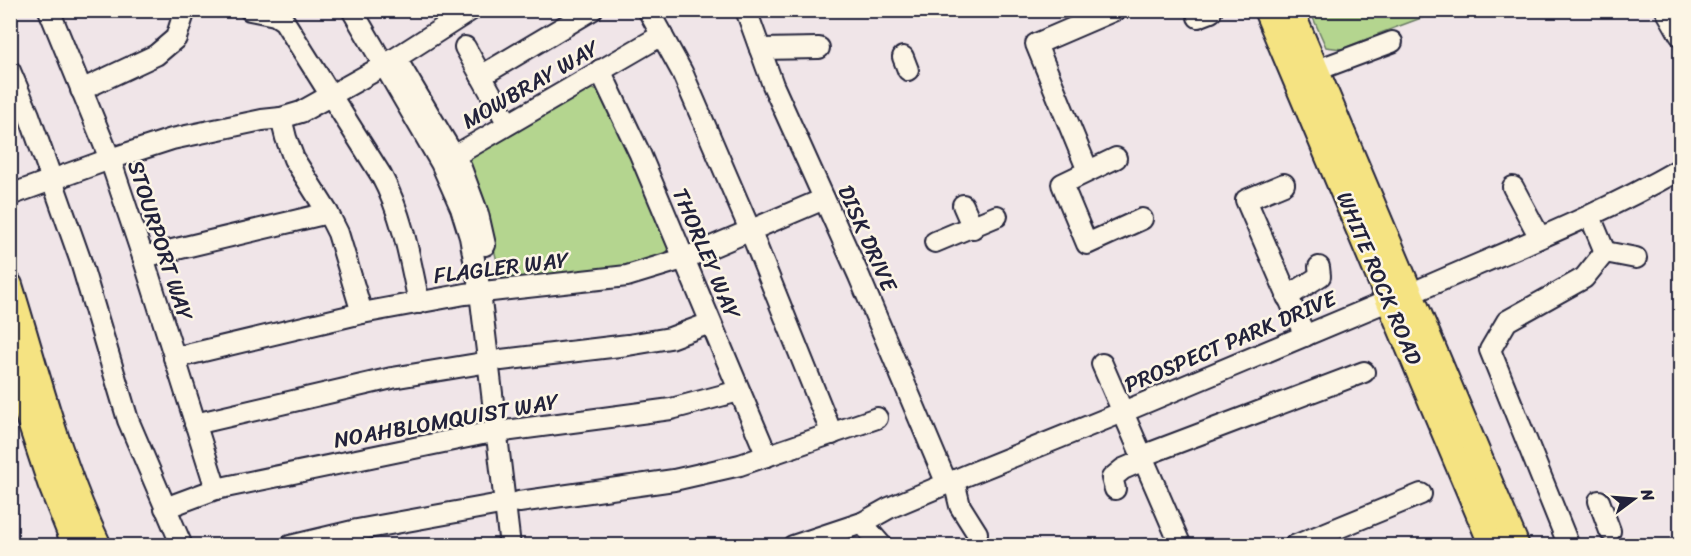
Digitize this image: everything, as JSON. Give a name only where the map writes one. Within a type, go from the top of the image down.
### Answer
[{"type":"main road","name":"WHITE ROCK ROAD","points":[[1266,10],[1517,546]]},
{"type":"main road","name":"WHITE ROCK ROAD","points":[[1291,10],[1317,70],[1492,546]]},
{"type":"main road","points":[[10,285],[51,421],[85,517],[99,546]]},
{"type":"main road","points":[[10,362],[50,483],[75,546]]},
{"type":"street","name":"STOURPORT WAY","points":[[49,10],[110,159],[216,489]]},
{"type":"street","points":[[81,90],[156,55],[176,38],[185,10]]},
{"type":"street","points":[[250,10],[275,15],[284,21],[393,198],[402,222],[419,303]]},
{"type":"street","points":[[352,10],[454,156],[471,192],[478,214],[512,503],[510,546]]},
{"type":"street","points":[[368,10],[390,62],[450,183],[470,237],[486,292]]},
{"type":"street","points":[[10,195],[172,139],[301,112],[390,62],[471,10]]},
{"type":"street","points":[[481,76],[592,10]]},
{"type":"street","points":[[648,10],[682,72],[750,230],[832,434]]},
{"type":"street","name":"DISK DRIVE","points":[[746,10],[773,84],[960,506],[977,533]]},
{"type":"street","points":[[1088,171],[1036,44],[1115,10]]},
{"type":"street","points":[[1666,10],[1680,35]]},
{"type":"street","name":"MOWBRAY WAY","points":[[454,156],[662,35]]},
{"type":"street","points":[[1317,70],[1392,42]]},
{"type":"street","points":[[465,47],[508,124]]},
{"type":"street","points":[[760,49],[819,48]]},
{"type":"street","name":"THORLEY WAY","points":[[600,70],[640,154],[767,456]]},
{"type":"street","points":[[10,71],[29,115],[80,259],[128,420],[182,546]]},
{"type":"street","points":[[281,118],[285,138],[294,159],[328,213],[347,259],[362,313]]},
{"type":"street","points":[[1116,158],[1062,184],[1087,244],[1142,219]]},
{"type":"street","name":"PROSPECT PARK DRIVE","points":[[793,546],[862,523],[889,508],[1400,297],[1590,216],[1680,169]]},
{"type":"street","points":[[1284,183],[1246,200],[1305,336]]},
{"type":"street","points":[[1512,187],[1539,236]]},
{"type":"street","name":"FLAGLER WAY","points":[[174,358],[362,313],[486,292],[627,276],[683,259],[824,199]]},
{"type":"street","points":[[963,205],[973,228]]},
{"type":"street","points":[[143,257],[328,213]]},
{"type":"street","points":[[935,242],[997,216]]},
{"type":"street","points":[[1590,216],[1605,252]]},
{"type":"street","points":[[1605,252],[1636,258]]},
{"type":"street","points":[[1569,546],[1490,350],[1507,321],[1584,278],[1605,252]]},
{"type":"street","points":[[1287,297],[1320,276],[1320,267]]},
{"type":"street","points":[[195,424],[392,378],[495,361],[670,338],[710,323]]},
{"type":"street","points":[[1102,364],[1181,546]]},
{"type":"street","points":[[1115,489],[1112,478],[1143,458],[1364,372]]},
{"type":"street","name":"NOAHBLOMQUIST WAY","points":[[165,508],[216,489],[504,432],[671,409],[739,391]]},
{"type":"street","points":[[290,546],[357,530],[512,503],[674,480],[740,465],[877,418]]},
{"type":"street","points":[[1294,546],[1317,541],[1421,494]]},
{"type":"street","points":[[1599,501],[1610,531]]},
{"type":"street","points":[[512,503],[524,546]]},
{"type":"street","points":[[862,523],[882,546]]},
{"type":"green space","points":[[1310,11],[1440,11],[1378,34],[1381,43],[1379,44],[1372,37],[1342,49],[1326,47]]},
{"type":"green space","points":[[591,88],[602,93],[669,243],[666,255],[622,267],[509,283],[501,276],[488,227],[467,171],[471,158]]}]
